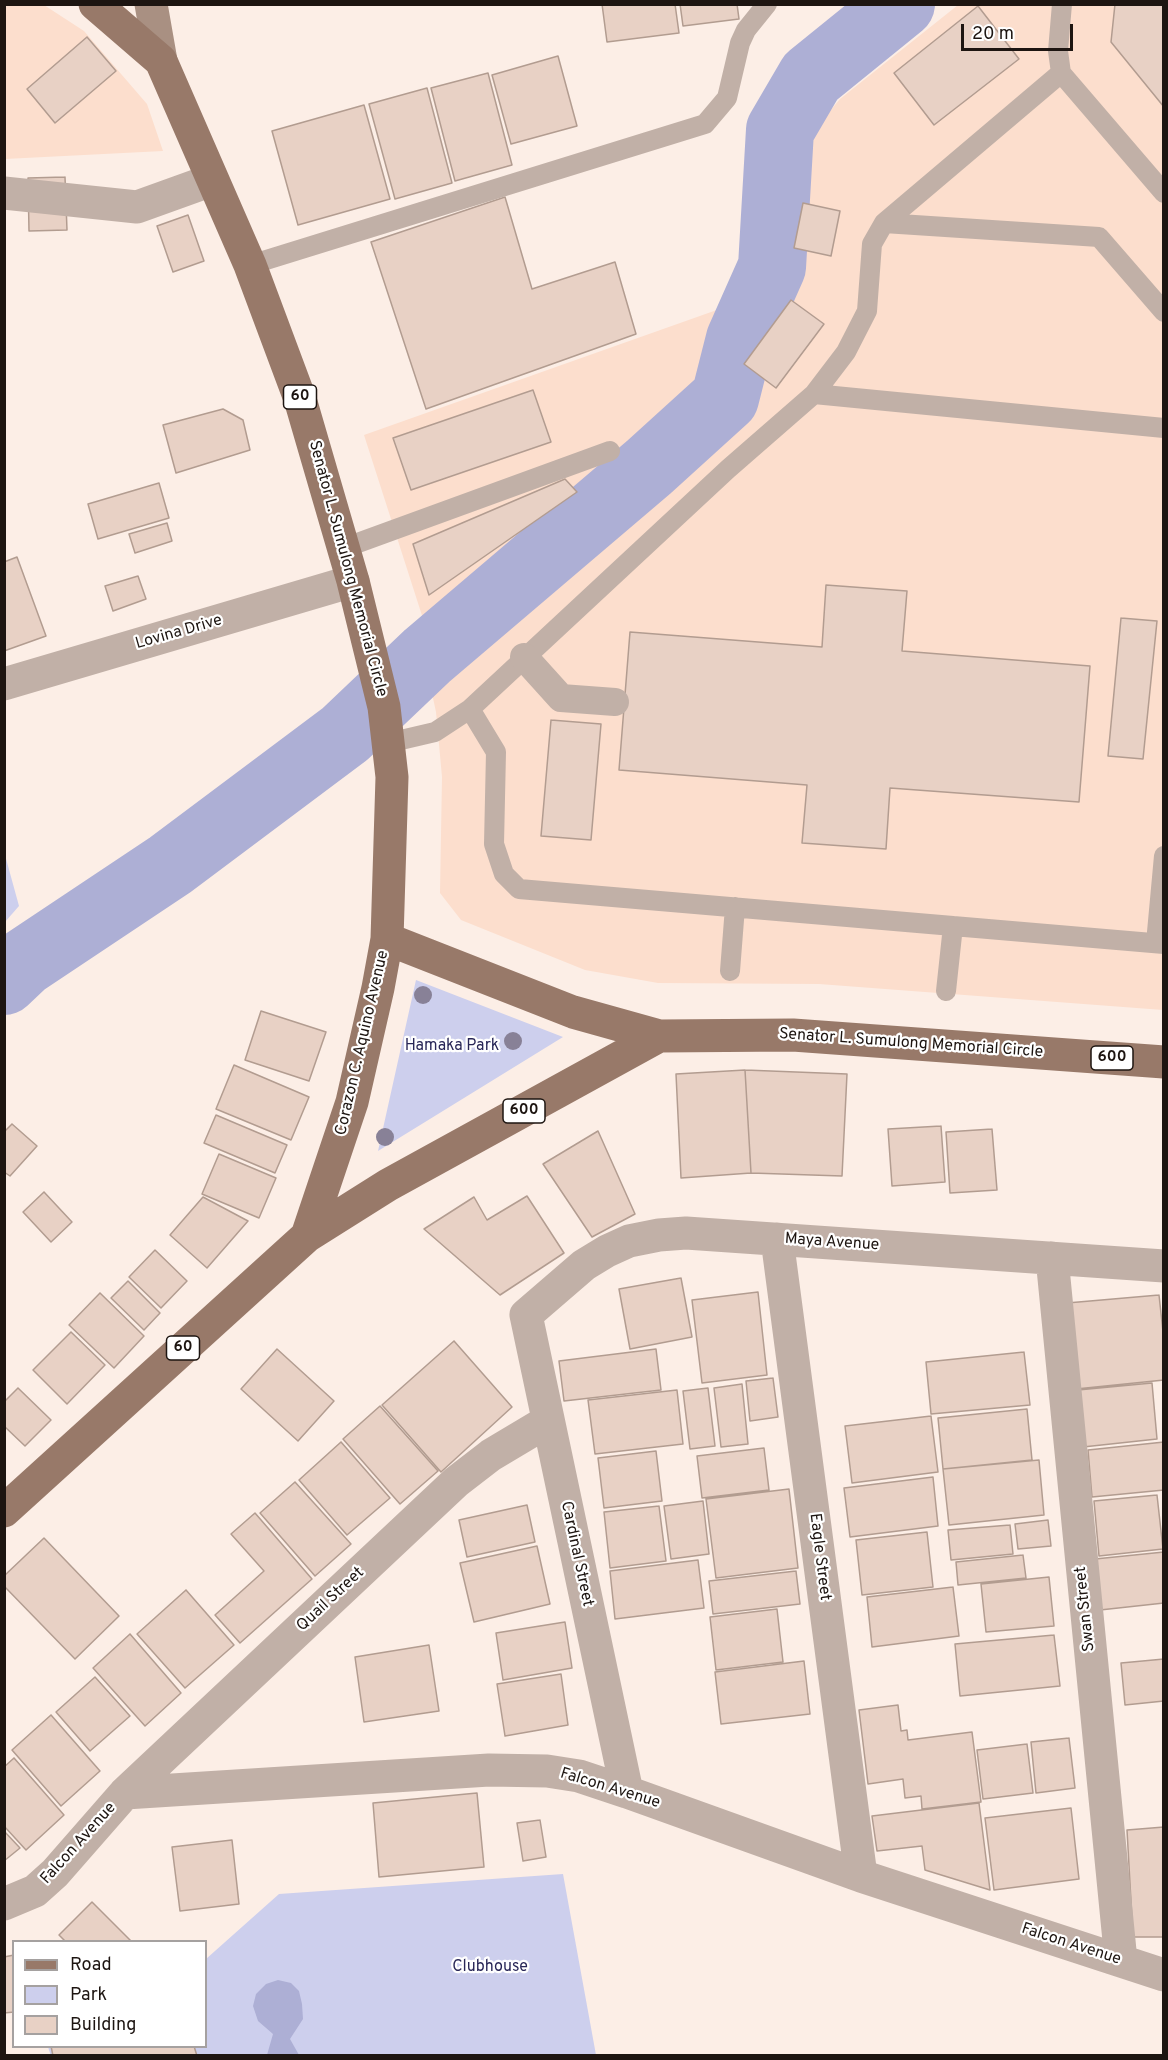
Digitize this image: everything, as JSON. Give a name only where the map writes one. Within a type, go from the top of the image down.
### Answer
[{"type":"main road","name":"Senator L. Sumulong Memorial Circle","points":[[95,4],[161,62],[250,265],[300,399],[353,581],[384,707],[392,777],[387,939],[573,1012],[659,1036],[793,1035],[1164,1062]]},
{"type":"main road","points":[[151,4],[161,62]]},
{"type":"main road","name":"Corazon C. Aquino Avenue","points":[[4,1511],[307,1236],[352,1102],[387,939]]},
{"type":"main road","name":"Senator L. Sumulong Memorial Circle","points":[[307,1236],[388,1185],[659,1036]]},
{"type":"street","points":[[4,193],[137,207],[212,180]]},
{"type":"street","name":"Lovina Drive","points":[[4,684],[353,581]]},
{"type":"street","points":[[524,657],[561,698],[615,702]]},
{"type":"street","name":"Maya Avenue","points":[[526,1315],[584,1265],[628,1241],[686,1233],[1164,1266]]},
{"type":"street","name":"Eagle Street","points":[[777,1239],[861,1876]]},
{"type":"street","name":"Swan Street","points":[[1052,1258],[1121,1961]]},
{"type":"street","name":"Cardinal Street","points":[[526,1315],[627,1792]]},
{"type":"street","name":"Quail Street","points":[[124,1793],[456,1482],[490,1455],[548,1421]]},
{"type":"street","name":"Falcon Avenue","points":[[4,1904],[35,1891],[55,1873],[124,1793],[521,1769],[579,1776],[861,1876],[1164,1974]]},
{"type":"lane","points":[[250,265],[705,124],[727,98],[740,43],[746,30],[767,4]]},
{"type":"lane","points":[[1062,4],[1058,51],[1060,73],[1164,193]]},
{"type":"lane","points":[[388,744],[435,732],[470,709],[728,469],[814,394],[846,352],[867,311],[872,244],[884,223],[1060,73]]},
{"type":"lane","points":[[884,223],[1099,237],[1156,290],[1164,312]]},
{"type":"lane","points":[[814,394],[1164,428]]},
{"type":"lane","points":[[344,549],[610,451]]},
{"type":"lane","points":[[470,709],[496,752],[494,844],[504,874],[519,889],[1160,944],[1164,856]]},
{"type":"lane","points":[[730,971],[735,907]]},
{"type":"lane","points":[[946,991],[953,926]]},
{"type":"shaded area","points":[[5,5],[44,5],[84,31],[147,104],[163,151],[5,159]]},
{"type":"shaded area","points":[[958,5],[1163,5],[1163,1010],[819,984],[658,983],[585,970],[461,920],[440,893],[442,777],[436,712],[428,675],[722,417],[733,399],[741,363],[779,289],[808,137],[840,99]]},
{"type":"shaded area","points":[[745,300],[695,405],[426,628],[364,435]]},
{"type":"shaded area","points":[[278,1980],[291,1983],[299,1991],[303,2019],[290,2039],[299,2055],[267,2055],[273,2034],[258,2021],[253,2006],[256,1994],[266,1984]]},
{"type":"green space","points":[[5,855],[19,906],[4,922]]},
{"type":"green space","name":"Hamaka Park","points":[[416,980],[563,1037],[378,1151]]},
{"type":"green space","name":"Clubhouse","points":[[563,1874],[596,2055],[51,2056],[48,2048],[207,2048],[207,1958],[279,1894]]},
{"type":"building","points":[[602,4],[675,4],[679,33],[607,42]]},
{"type":"building","points":[[680,4],[737,4],[739,19],[683,26]]},
{"type":"building","points":[[1115,4],[1164,4],[1164,107],[1111,42]]},
{"type":"building","points":[[978,6],[1019,59],[934,125],[894,73]]},
{"type":"building","points":[[87,37],[116,71],[55,123],[27,89]]},
{"type":"building","points":[[558,56],[577,126],[511,144],[492,75]]},
{"type":"building","points":[[488,73],[512,165],[455,181],[431,88]]},
{"type":"building","points":[[427,88],[452,183],[395,199],[369,104]]},
{"type":"building","points":[[364,105],[390,199],[298,225],[272,131]]},
{"type":"building","points":[[65,177],[67,230],[29,231],[28,178]]},
{"type":"building","points":[[505,197],[532,289],[615,262],[636,334],[426,409],[371,242]]},
{"type":"building","points":[[803,203],[840,211],[831,256],[794,248]]},
{"type":"building","points":[[188,215],[204,261],[173,272],[157,226]]},
{"type":"building","points":[[791,300],[824,324],[776,388],[744,364]]},
{"type":"building","points":[[533,390],[551,442],[411,490],[393,438]]},
{"type":"building","points":[[223,409],[243,420],[250,450],[176,473],[163,425]]},
{"type":"building","points":[[565,479],[577,492],[429,595],[413,544]]},
{"type":"building","points":[[159,483],[169,518],[98,539],[88,504]]},
{"type":"building","points":[[167,523],[172,541],[135,553],[129,534]]},
{"type":"building","points":[[17,557],[46,636],[4,651],[4,562]]},
{"type":"building","points":[[138,576],[146,599],[113,611],[105,586]]},
{"type":"building","points":[[826,585],[907,591],[902,651],[1090,666],[1079,802],[890,788],[886,849],[802,843],[807,785],[619,770],[630,632],[822,647]]},
{"type":"building","points":[[1121,618],[1157,621],[1143,759],[1108,756]]},
{"type":"building","points":[[551,720],[601,724],[591,840],[541,836]]},
{"type":"building","points":[[261,1011],[326,1032],[309,1081],[245,1060]]},
{"type":"building","points":[[234,1065],[309,1097],[291,1140],[216,1109]]},
{"type":"building","points":[[745,1070],[751,1173],[681,1178],[676,1074]]},
{"type":"building","points":[[745,1070],[847,1074],[842,1176],[751,1173]]},
{"type":"building","points":[[216,1115],[287,1145],[275,1173],[204,1143]]},
{"type":"building","points":[[12,1124],[37,1146],[10,1176],[4,1172],[4,1132]]},
{"type":"building","points":[[941,1126],[945,1182],[892,1186],[888,1129]]},
{"type":"building","points":[[992,1129],[997,1190],[950,1193],[946,1132]]},
{"type":"building","points":[[598,1131],[635,1214],[592,1237],[543,1164]]},
{"type":"building","points":[[219,1154],[276,1178],[259,1218],[202,1194]]},
{"type":"building","points":[[44,1192],[72,1222],[51,1242],[23,1212]]},
{"type":"building","points":[[527,1196],[564,1253],[500,1295],[424,1229],[474,1197],[487,1220]]},
{"type":"building","points":[[203,1197],[248,1221],[207,1268],[170,1235]]},
{"type":"building","points":[[155,1250],[187,1281],[161,1308],[129,1277]]},
{"type":"building","points":[[681,1278],[692,1337],[630,1349],[619,1289]]},
{"type":"building","points":[[128,1281],[160,1313],[144,1330],[111,1298]]},
{"type":"building","points":[[758,1292],[767,1375],[702,1383],[692,1300]]},
{"type":"building","points":[[100,1293],[144,1336],[114,1368],[69,1325]]},
{"type":"building","points":[[1159,1295],[1164,1341],[1164,1380],[1076,1389],[1067,1303]]},
{"type":"building","points":[[71,1332],[105,1365],[67,1404],[33,1370]]},
{"type":"building","points":[[454,1341],[512,1407],[441,1472],[382,1405]]},
{"type":"building","points":[[277,1349],[334,1401],[298,1441],[241,1389]]},
{"type":"building","points":[[656,1349],[661,1390],[564,1401],[559,1361]]},
{"type":"building","points":[[1024,1352],[1030,1405],[931,1414],[926,1362]]},
{"type":"building","points":[[773,1378],[778,1417],[750,1421],[746,1381]]},
{"type":"building","points":[[1152,1383],[1157,1439],[1083,1447],[1078,1390]]},
{"type":"building","points":[[742,1384],[748,1444],[721,1447],[714,1388]]},
{"type":"building","points":[[18,1388],[51,1420],[25,1446],[4,1426],[4,1402]]},
{"type":"building","points":[[708,1388],[715,1446],[690,1449],[683,1391]]},
{"type":"building","points":[[677,1390],[683,1444],[595,1454],[588,1400]]},
{"type":"building","points":[[380,1406],[438,1471],[400,1504],[343,1439]]},
{"type":"building","points":[[1027,1409],[1032,1460],[943,1469],[938,1418]]},
{"type":"building","points":[[931,1416],[938,1472],[852,1483],[845,1426]]},
{"type":"building","points":[[341,1442],[390,1498],[347,1535],[299,1480]]},
{"type":"building","points":[[1164,1442],[1164,1490],[1092,1497],[1088,1450]]},
{"type":"building","points":[[764,1448],[769,1490],[702,1498],[697,1456]]},
{"type":"building","points":[[656,1451],[662,1501],[604,1508],[598,1458]]},
{"type":"building","points":[[1039,1460],[1044,1515],[949,1525],[943,1469]]},
{"type":"building","points":[[933,1477],[938,1526],[850,1537],[844,1488]]},
{"type":"building","points":[[295,1482],[351,1544],[315,1576],[260,1513]]},
{"type":"building","points":[[789,1489],[798,1568],[716,1578],[706,1499]]},
{"type":"building","points":[[1157,1495],[1163,1549],[1099,1556],[1094,1501]]},
{"type":"building","points":[[703,1501],[709,1554],[671,1559],[664,1506]]},
{"type":"building","points":[[527,1505],[535,1542],[467,1557],[459,1520]]},
{"type":"building","points":[[659,1506],[666,1561],[610,1568],[604,1512]]},
{"type":"building","points":[[255,1513],[312,1579],[240,1643],[215,1615],[264,1571],[231,1534]]},
{"type":"building","points":[[1048,1520],[1051,1546],[1018,1549],[1015,1524]]},
{"type":"building","points":[[1010,1525],[1013,1554],[951,1560],[948,1530]]},
{"type":"building","points":[[927,1532],[933,1587],[862,1595],[856,1540]]},
{"type":"building","points":[[44,1538],[119,1616],[75,1659],[4,1586],[4,1576]]},
{"type":"building","points":[[537,1546],[550,1604],[474,1622],[460,1563]]},
{"type":"building","points":[[1164,1552],[1164,1603],[1100,1610],[1095,1559]]},
{"type":"building","points":[[1023,1555],[1026,1578],[958,1585],[956,1562]]},
{"type":"building","points":[[698,1560],[704,1608],[615,1619],[610,1571]]},
{"type":"building","points":[[796,1571],[800,1604],[713,1614],[709,1581]]},
{"type":"building","points":[[1049,1577],[1054,1626],[986,1632],[981,1584]]},
{"type":"building","points":[[953,1587],[959,1636],[872,1647],[867,1597]]},
{"type":"building","points":[[186,1590],[234,1645],[185,1688],[137,1634]]},
{"type":"building","points":[[777,1609],[783,1662],[716,1670],[710,1617]]},
{"type":"building","points":[[565,1622],[572,1668],[503,1680],[496,1633]]},
{"type":"building","points":[[130,1634],[181,1693],[145,1726],[93,1668]]},
{"type":"building","points":[[1054,1635],[1060,1686],[960,1696],[955,1644]]},
{"type":"building","points":[[429,1645],[439,1711],[364,1722],[355,1657]]},
{"type":"building","points":[[1164,1659],[1164,1701],[1125,1705],[1121,1663]]},
{"type":"building","points":[[804,1661],[810,1714],[721,1724],[715,1672]]},
{"type":"building","points":[[561,1674],[568,1725],[505,1736],[497,1684]]},
{"type":"building","points":[[95,1677],[130,1716],[90,1751],[56,1712]]},
{"type":"building","points":[[898,1705],[901,1731],[907,1730],[908,1740],[972,1732],[981,1802],[922,1809],[921,1796],[905,1798],[903,1779],[868,1784],[859,1710]]},
{"type":"building","points":[[51,1715],[100,1771],[61,1806],[12,1750]]},
{"type":"building","points":[[1069,1738],[1075,1788],[1036,1793],[1031,1742]]},
{"type":"building","points":[[1027,1744],[1033,1793],[983,1799],[977,1750]]},
{"type":"building","points":[[14,1758],[64,1815],[26,1850],[4,1826],[4,1767]]},
{"type":"building","points":[[477,1793],[484,1867],[379,1877],[373,1803]]},
{"type":"building","points":[[979,1803],[990,1890],[925,1870],[922,1846],[877,1851],[872,1816]]},
{"type":"building","points":[[1071,1808],[1079,1879],[994,1890],[985,1818]]},
{"type":"building","points":[[540,1820],[546,1857],[523,1861],[517,1823]]},
{"type":"building","points":[[1164,1827],[1164,1937],[1133,1937],[1127,1830]]},
{"type":"building","points":[[4,1831],[20,1848],[4,1861]]},
{"type":"building","points":[[232,1840],[239,1904],[180,1911],[172,1847]]},
{"type":"building","points":[[92,1902],[130,1940],[64,1940],[59,1935]]},
{"type":"building","points":[[12,1955],[12,2012],[4,2013],[4,1957]]},
{"type":"building","points":[[51,2048],[195,2048],[197,2056],[53,2056]]},
{"type":"waterway","points":[[4,981],[23,963],[170,865],[345,734],[427,656],[649,467],[725,398],[740,339],[772,267],[780,130],[811,77],[901,4]]}]
